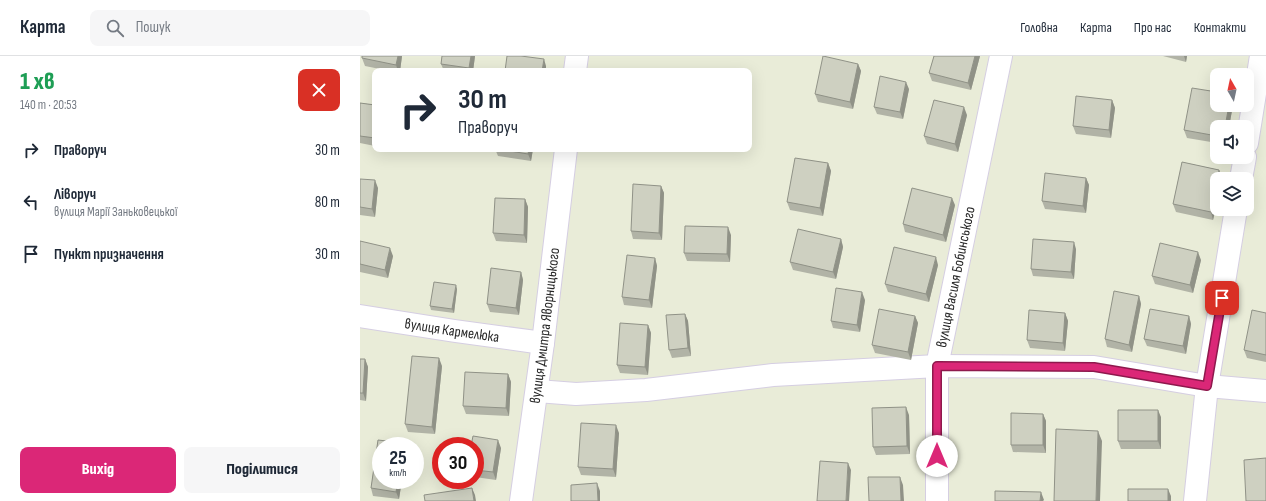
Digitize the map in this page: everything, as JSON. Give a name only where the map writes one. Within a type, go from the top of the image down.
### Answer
[{"type":"street","points":[[575,68],[576,56]]},
{"type":"street","name":"вулиця Василя Бобинського","points":[[937,501],[937,366],[1001,56]]},
{"type":"street","points":[[1251,120],[1261,56]]},
{"type":"street","name":"вулиця Дмитра Яворницького","points":[[521,501],[537,391],[566,152]]},
{"type":"street","points":[[1195,501],[1207,386],[1235,216]]},
{"type":"street","name":"вулиця Кармелюка","points":[[360,316],[455,331],[543,342]]},
{"type":"street","points":[[537,391],[576,394],[646,390],[773,375],[937,366],[1094,367],[1207,386],[1266,391]]},
{"type":"building","points":[[362,56],[398,56],[396,65],[362,58]]},
{"type":"building","points":[[442,56],[471,56],[469,68],[441,64]]},
{"type":"building","points":[[507,56],[544,59],[542,68],[505,68]]},
{"type":"building","points":[[823,56],[858,64],[850,102],[815,94]]},
{"type":"building","points":[[934,56],[975,56],[968,83],[929,73]]},
{"type":"building","points":[[880,76],[906,82],[900,112],[874,107]]},
{"type":"building","points":[[1192,88],[1210,91],[1210,112],[1228,112],[1226,120],[1210,120],[1210,135],[1184,130]]},
{"type":"building","points":[[1076,96],[1112,100],[1109,130],[1073,126]]},
{"type":"building","points":[[934,100],[964,107],[955,144],[924,136]]},
{"type":"building","points":[[360,103],[372,105],[372,138],[360,136]]},
{"type":"building","points":[[516,152],[528,152],[528,154]]},
{"type":"building","points":[[795,158],[828,163],[820,208],[787,202]]},
{"type":"building","points":[[1182,162],[1219,170],[1219,172],[1210,172],[1210,212],[1173,204]]},
{"type":"building","points":[[1045,173],[1086,178],[1083,206],[1042,201]]},
{"type":"building","points":[[360,179],[375,180],[372,209],[360,207]]},
{"type":"building","points":[[633,184],[661,186],[659,233],[631,231]]},
{"type":"building","points":[[912,188],[952,198],[943,235],[903,224]]},
{"type":"building","points":[[495,198],[525,199],[524,235],[493,233]]},
{"type":"building","points":[[685,226],[728,227],[727,254],[684,253]]},
{"type":"building","points":[[798,229],[841,239],[833,272],[790,262]]},
{"type":"building","points":[[1033,239],[1074,242],[1071,272],[1031,269]]},
{"type":"building","points":[[360,241],[390,248],[385,270],[360,264]]},
{"type":"building","points":[[1160,243],[1198,252],[1190,285],[1152,276]]},
{"type":"building","points":[[894,247],[936,257],[926,294],[885,284]]},
{"type":"building","points":[[627,255],[655,258],[649,300],[622,297]]},
{"type":"building","points":[[491,268],[521,272],[516,308],[487,304]]},
{"type":"building","points":[[434,282],[456,285],[452,309],[430,306]]},
{"type":"building","points":[[836,288],[862,292],[857,325],[831,321]]},
{"type":"building","points":[[1114,291],[1139,296],[1129,345],[1105,339]]},
{"type":"building","points":[[879,309],[915,316],[908,352],[872,345]]},
{"type":"building","points":[[1150,309],[1189,316],[1183,346],[1144,339]]},
{"type":"building","points":[[1029,310],[1065,313],[1063,343],[1027,340]]},
{"type":"building","points":[[1252,310],[1266,313],[1266,355],[1244,350]]},
{"type":"building","points":[[685,314],[688,348],[669,350],[666,315]]},
{"type":"building","points":[[620,323],[648,325],[645,367],[617,365]]},
{"type":"building","points":[[412,356],[439,358],[432,427],[405,424]]},
{"type":"building","points":[[360,359],[365,359],[363,393],[360,393]]},
{"type":"building","points":[[465,372],[508,374],[506,408],[463,406]]},
{"type":"building","points":[[906,407],[907,446],[873,447],[872,408]]},
{"type":"building","points":[[1118,410],[1158,410],[1158,441],[1118,441]]},
{"type":"building","points":[[1011,413],[1043,414],[1043,445],[1011,445]]},
{"type":"building","points":[[581,423],[616,425],[613,469],[578,467]]},
{"type":"building","points":[[1056,429],[1098,431],[1096,501],[1054,501]]},
{"type":"building","points":[[484,438],[498,440],[493,472],[484,471]]},
{"type":"building","points":[[1266,458],[1266,501],[1246,501],[1244,460]]},
{"type":"building","points":[[820,461],[848,463],[846,501],[817,501]]},
{"type":"building","points":[[868,477],[900,477],[901,501],[869,501]]},
{"type":"building","points":[[597,483],[598,501],[571,501],[571,485]]},
{"type":"building","points":[[377,489],[396,489],[396,492]]},
{"type":"building","points":[[472,489],[474,501],[425,501],[424,495]]},
{"type":"building","points":[[1128,489],[1168,489],[1168,501],[1128,501]]},
{"type":"building","points":[[995,491],[1041,492],[1040,501],[995,501]]},
{"type":"route","points":[[937,456],[937,366],[1094,367],[1207,386],[1222,298]]}]
